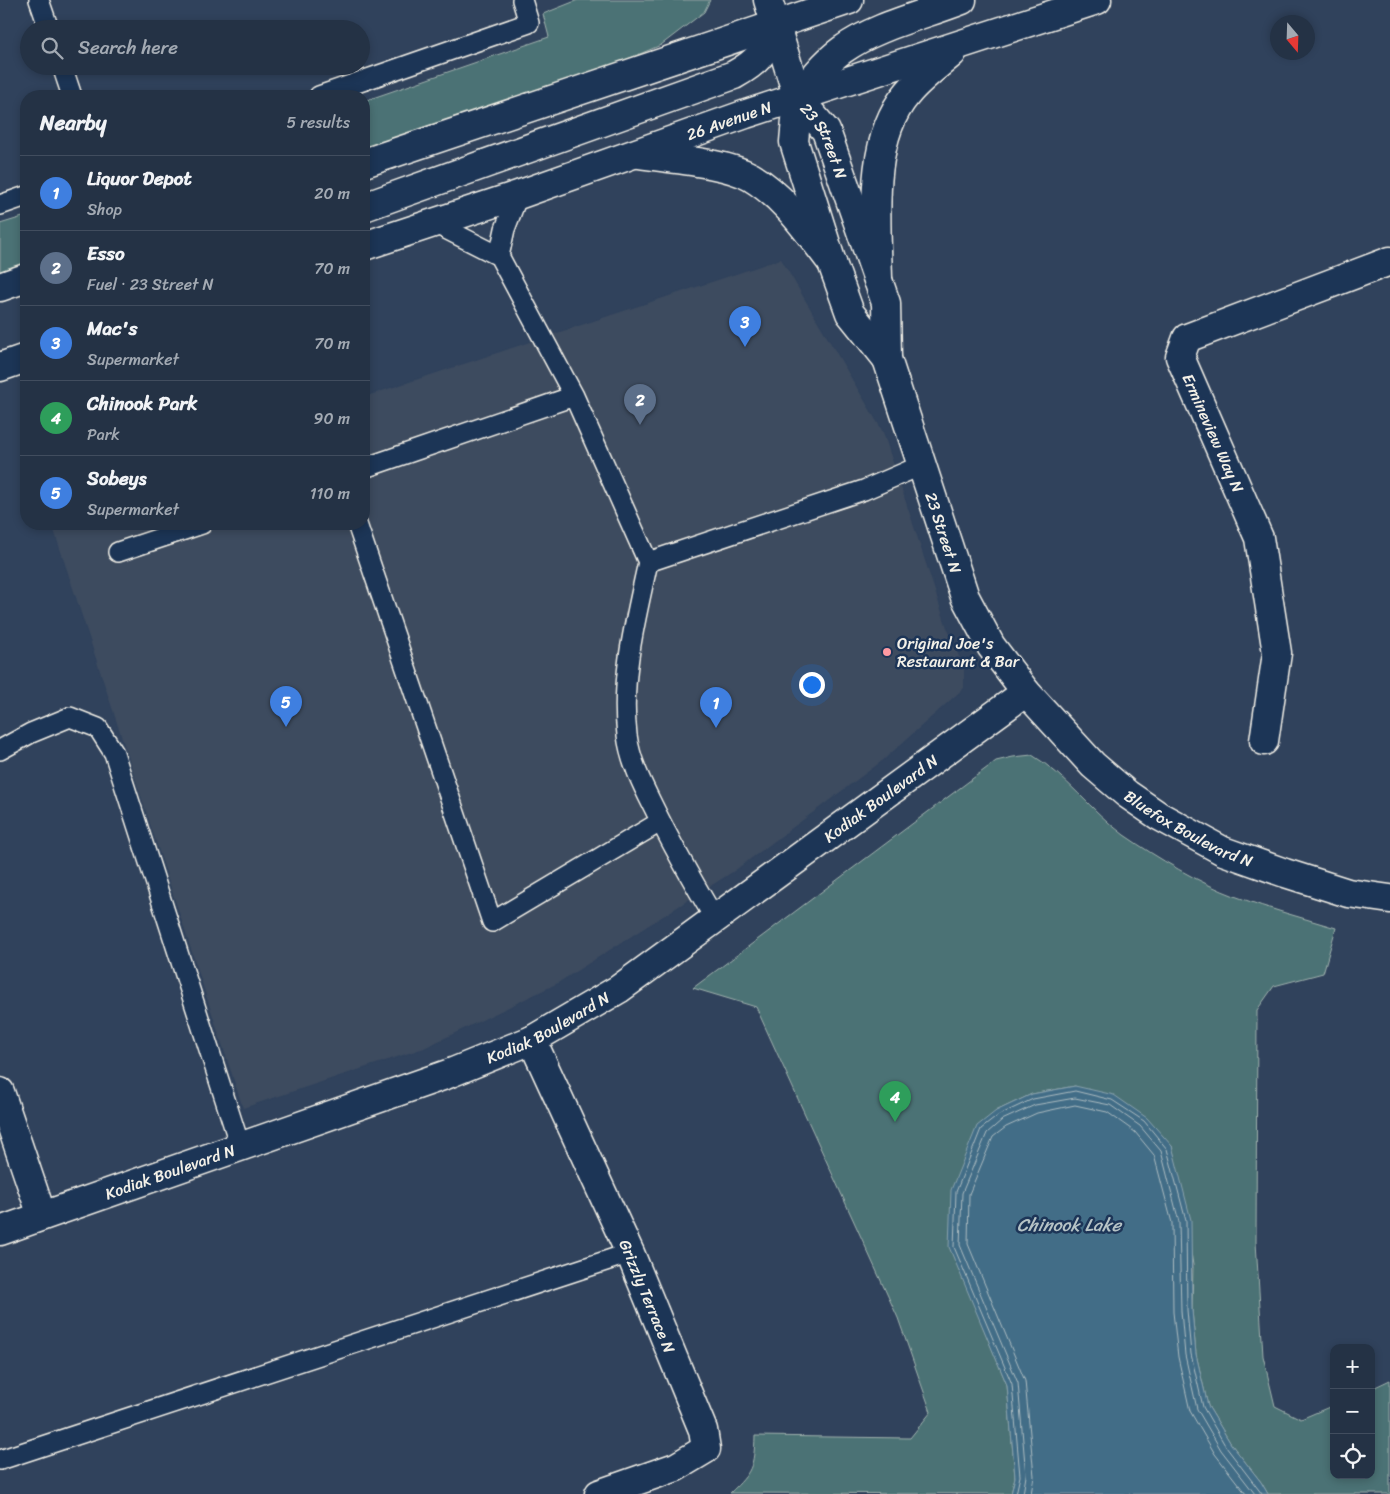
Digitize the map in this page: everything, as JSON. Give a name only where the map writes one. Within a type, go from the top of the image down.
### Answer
[{"type":"street","points":[[370,161],[772,13],[850,0]]},
{"type":"street","points":[[798,98],[820,69],[841,50],[861,38],[962,0]]},
{"type":"street","name":"26 Avenue N","points":[[370,244],[798,98],[1097,0]]},
{"type":"street","points":[[370,205],[734,76],[753,65],[763,54],[772,13]]},
{"type":"street","name":"23 Street N","points":[[772,13],[798,98],[794,142],[832,263],[850,313],[887,359]]},
{"type":"street","points":[[878,280],[876,189],[879,163],[888,127],[906,95],[958,47]]},
{"type":"street","name":"23 Street N","points":[[798,98],[826,131],[886,303],[887,359],[965,597],[991,646],[1026,692]]},
{"type":"street","points":[[635,154],[729,169],[750,176],[793,212],[832,263]]},
{"type":"street","name":"Ermineview Way N","points":[[1264,741],[1278,653],[1259,538],[1180,357],[1188,338],[1390,261]]},
{"type":"street","points":[[0,287],[20,280]]},
{"type":"street","points":[[0,367],[20,360]]},
{"type":"street","name":"Bluefox Boulevard N","points":[[1026,692],[1093,766],[1127,794],[1159,816],[1223,851],[1348,893],[1390,899]]},
{"type":"street","name":"Kodiak Boulevard N","points":[[0,1231],[448,1074],[532,1040],[618,990],[1026,692]]},
{"type":"street","name":"Grizzly Terrace N","points":[[532,1040],[630,1253],[703,1430],[706,1449],[676,1467],[599,1494]]},
{"type":"street","points":[[0,1092],[42,1216]]},
{"type":"lane","points":[[39,0],[46,20]]},
{"type":"lane","points":[[336,90],[529,23],[522,0]]},
{"type":"lane","points":[[65,75],[70,90]]},
{"type":"lane","points":[[499,256],[504,229],[518,195]]},
{"type":"lane","points":[[0,205],[20,198]]},
{"type":"lane","points":[[434,223],[499,256],[574,396],[648,562],[630,656],[626,697],[627,736],[641,782],[660,822],[715,919]]},
{"type":"lane","points":[[370,466],[574,396]]},
{"type":"lane","points":[[648,562],[864,490],[922,465]]},
{"type":"lane","points":[[118,552],[184,530]]},
{"type":"lane","points":[[359,530],[492,922],[660,822]]},
{"type":"lane","points":[[0,750],[31,732],[70,717],[98,728],[114,753],[240,1146]]},
{"type":"lane","points":[[0,1460],[630,1253]]},
{"type":"shaded area","points":[[781,259],[883,432],[946,625],[964,669],[964,688],[882,761],[734,871],[556,984],[424,1048],[243,1108],[54,530],[370,530],[370,395]]},
{"type":"green space","points":[[578,0],[710,0],[704,12],[661,45],[616,64],[370,150],[370,99],[549,37],[543,14]]},
{"type":"green space","points":[[20,218],[20,271],[0,278],[0,224]]},
{"type":"green space","points":[[1032,755],[1056,773],[1124,835],[1151,853],[1207,884],[1237,897],[1336,928],[1323,973],[1274,986],[1257,1010],[1256,1242],[1263,1356],[1275,1406],[1301,1419],[1330,1407],[1330,1479],[1375,1479],[1375,1387],[1390,1380],[1390,1494],[1268,1494],[1261,1482],[1231,1444],[1208,1406],[1196,1354],[1192,1310],[1193,1265],[1180,1182],[1172,1146],[1075,1086],[1032,1094],[996,1111],[981,1322],[1007,1385],[1015,1477],[1011,1494],[730,1493],[743,1480],[750,1468],[754,1455],[755,1436],[910,1438],[931,1412],[898,1318],[756,1007],[693,988],[996,761]]},
{"type":"water","name":"Chinook Lake","points":[[1075,1086],[1114,1095],[1147,1118],[1172,1146],[1191,1220],[1192,1310],[1196,1354],[1208,1406],[1231,1444],[1261,1482],[1268,1494],[1011,1494],[1015,1477],[1007,1385],[949,1247],[951,1190],[977,1126],[996,1111],[1032,1094]]},
{"type":"place","name":"Mac's","points":[[745,347]]},
{"type":"place","name":"Esso","points":[[640,425]]},
{"type":"place","name":"Original Joe's Restaurant & Bar","points":[[887,652]]},
{"type":"place","name":"Sobeys","points":[[286,727]]},
{"type":"place","name":"Liquor Depot","points":[[716,728]]},
{"type":"place","name":"Chinook Park","points":[[895,1122]]}]
